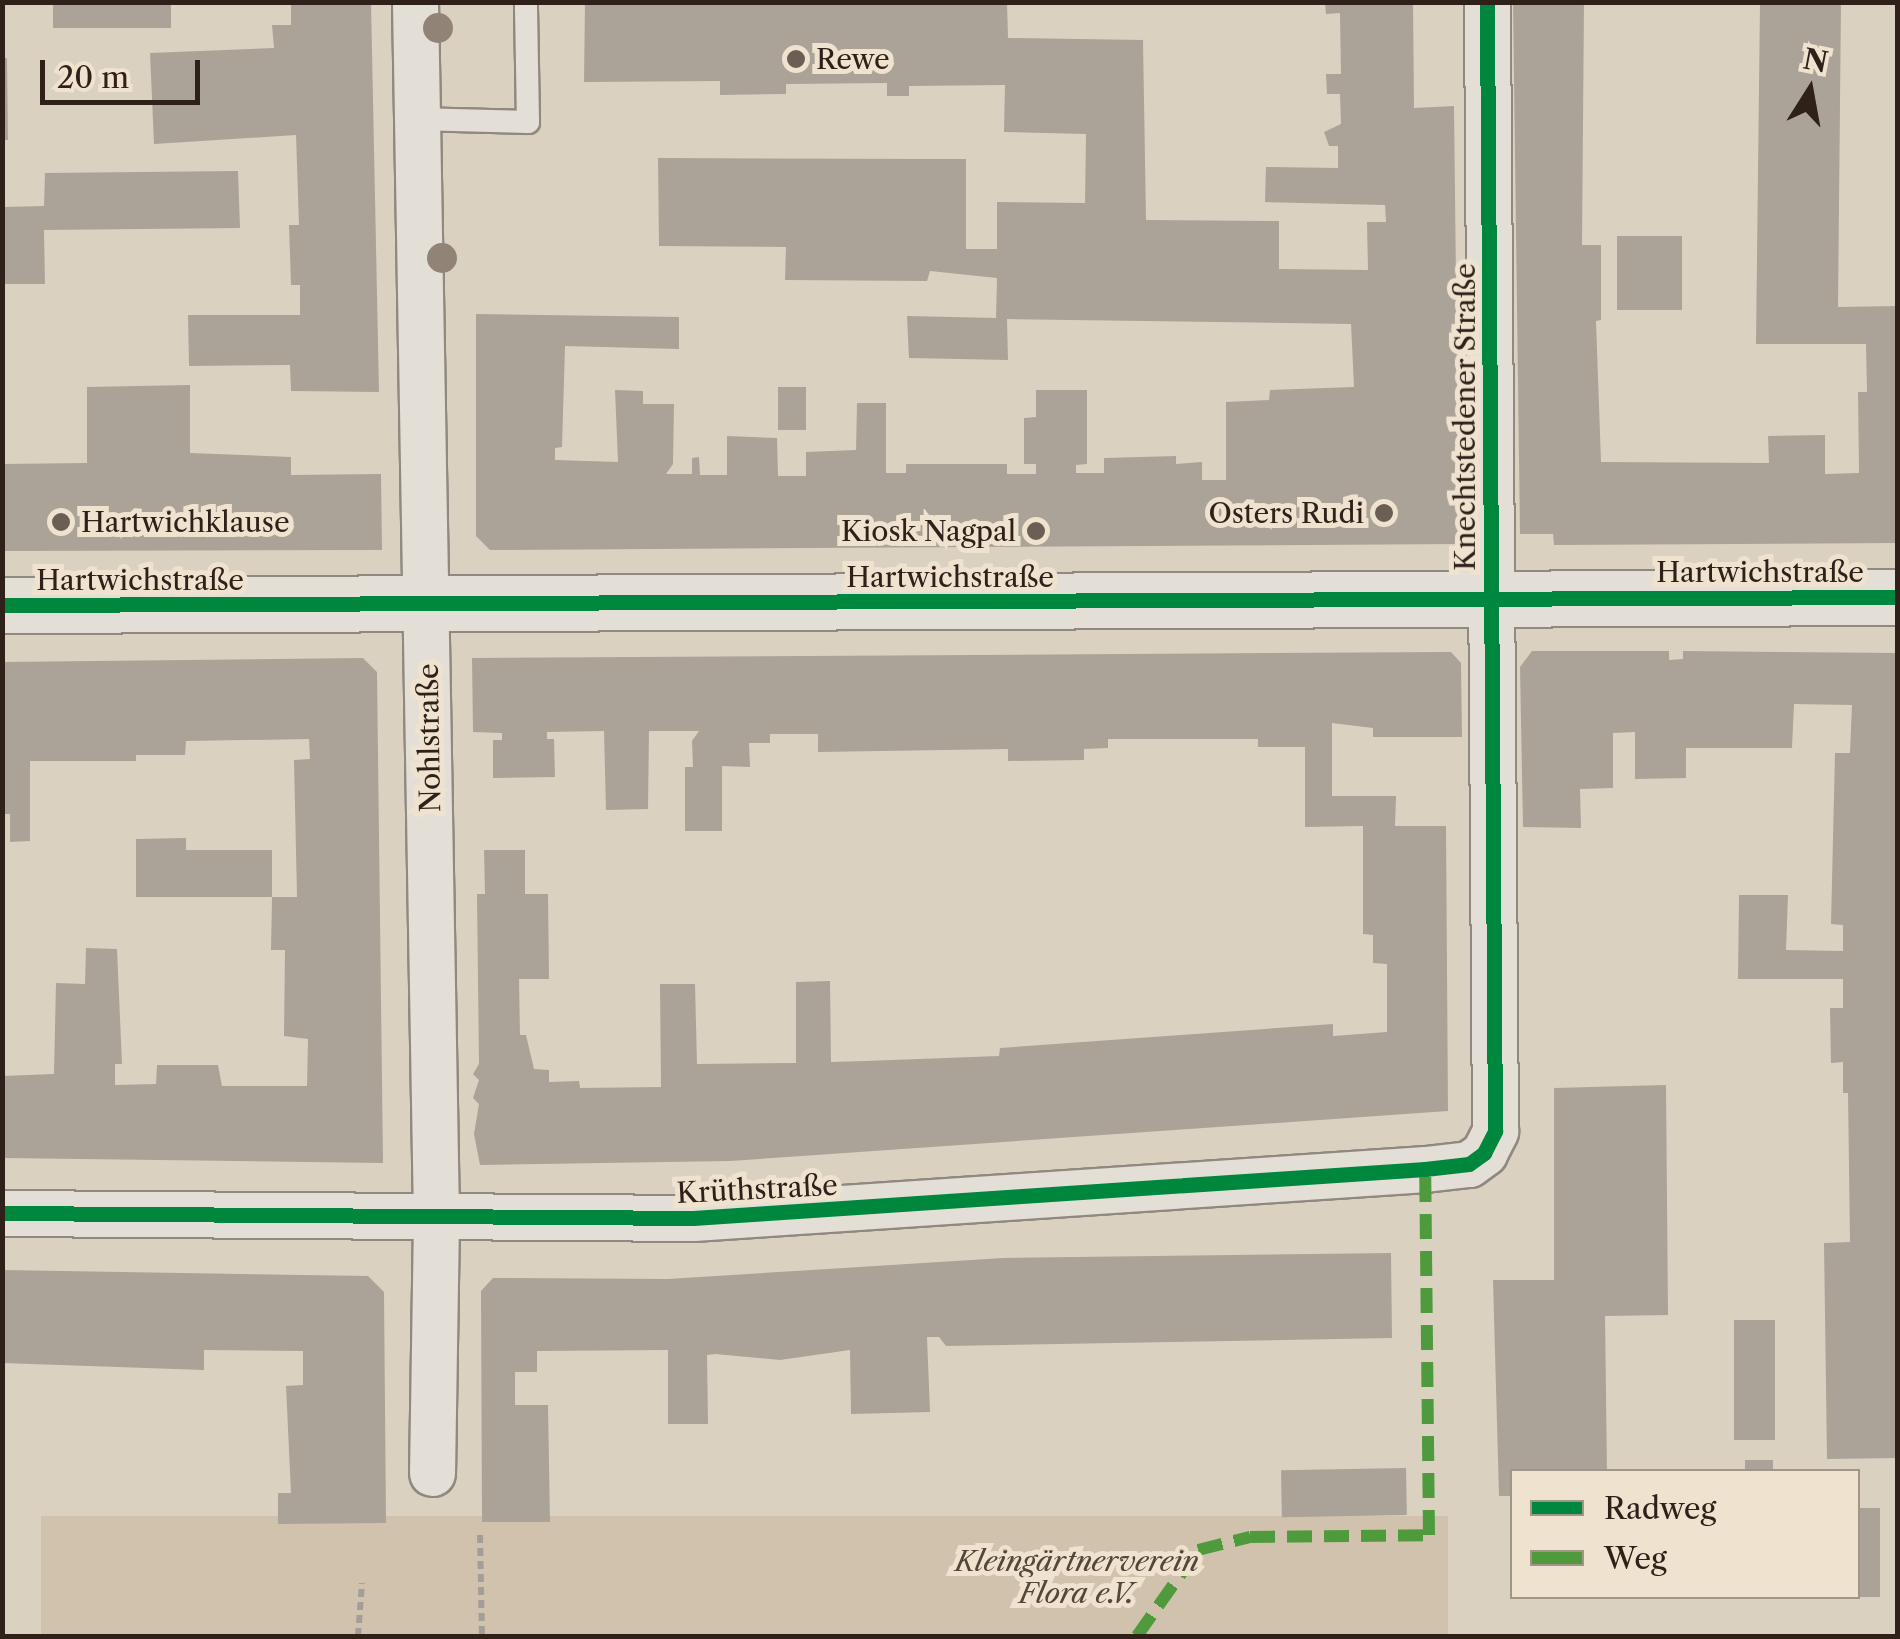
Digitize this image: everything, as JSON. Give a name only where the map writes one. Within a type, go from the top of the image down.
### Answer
[{"type":"street","name":"Nohlstraße","points":[[414,2],[428,604],[436,1220],[432,1474]]},
{"type":"street","name":"Knechtstedener Straße","points":[[1487,2],[1495,1130]]},
{"type":"street","name":"Hartwichstraße","points":[[2,605],[1898,597]]},
{"type":"street","name":"Krüthstraße","points":[[2,1213],[436,1220],[693,1218],[1426,1169],[1468,1164],[1484,1153],[1495,1130]]},
{"type":"lane","points":[[417,119],[528,122],[526,2]]},
{"type":"path","points":[[480,1535],[482,1636]]},
{"type":"path","points":[[358,1636],[362,1583]]},
{"type":"green space","name":"Kleingärtnerverein Flora e.V.","points":[[41,1516],[1448,1516],[1448,1636],[41,1636]]},
{"type":"building","points":[[53,2],[171,2],[171,28],[53,28]]},
{"type":"building","points":[[291,2],[371,2],[379,392],[291,391],[290,365],[189,366],[188,315],[300,315],[300,285],[291,285],[289,225],[299,225],[296,135],[154,144],[150,53],[274,48],[272,25],[291,25]]},
{"type":"building","points":[[585,2],[1007,2],[1008,38],[1143,40],[1146,220],[1279,221],[1279,269],[1368,270],[1367,222],[1386,222],[1385,205],[1265,202],[1266,167],[1338,168],[1338,146],[1329,146],[1324,132],[1341,124],[1340,94],[1327,94],[1326,74],[1341,74],[1340,13],[1326,14],[1325,2],[1413,2],[1414,108],[1454,106],[1459,544],[490,550],[476,536],[476,314],[679,317],[679,349],[565,346],[562,447],[555,448],[555,460],[618,462],[615,390],[643,391],[643,404],[674,404],[673,464],[666,474],[692,474],[692,458],[699,457],[700,475],[727,475],[727,436],[777,438],[778,476],[806,476],[806,452],[856,450],[857,403],[886,403],[886,473],[906,473],[906,464],[1007,464],[1007,474],[1036,474],[1036,464],[1024,464],[1024,418],[1036,417],[1036,390],[1087,390],[1087,464],[1076,465],[1076,473],[1104,473],[1104,458],[1176,456],[1176,464],[1202,462],[1202,480],[1226,480],[1226,402],[1269,400],[1270,390],[1354,387],[1351,324],[1007,319],[1008,360],[909,358],[907,316],[996,318],[997,278],[930,271],[927,281],[785,280],[786,247],[659,246],[658,158],[966,159],[966,249],[997,249],[997,202],[1085,203],[1086,134],[1004,132],[1005,85],[909,86],[909,96],[887,96],[887,83],[786,84],[786,94],[720,95],[720,81],[584,82]]},
{"type":"building","points":[[1513,2],[1584,2],[1582,245],[1601,245],[1601,320],[1596,321],[1601,462],[1769,463],[1768,436],[1825,435],[1825,474],[1859,473],[1858,392],[1867,392],[1866,344],[1756,344],[1760,2],[1841,2],[1838,307],[1898,306],[1898,543],[1554,545],[1553,534],[1520,534]]},
{"type":"building","points":[[2,58],[7,58],[8,140],[2,140]]},
{"type":"building","points":[[238,171],[240,228],[44,230],[45,284],[2,284],[2,207],[44,206],[45,173]]},
{"type":"building","points":[[1617,236],[1682,236],[1682,310],[1617,310]]},
{"type":"building","points":[[190,385],[190,453],[291,457],[291,475],[381,474],[382,550],[2,551],[2,464],[87,463],[87,387]]},
{"type":"building","points":[[778,387],[806,387],[806,430],[778,430]]},
{"type":"building","points":[[1532,651],[1669,651],[1669,660],[1683,659],[1683,651],[1898,653],[1898,1458],[1827,1459],[1824,1243],[1850,1242],[1848,1093],[1843,1093],[1843,1062],[1831,1063],[1830,1008],[1843,1008],[1843,979],[1738,979],[1739,895],[1788,895],[1786,950],[1843,951],[1843,925],[1831,924],[1835,753],[1850,753],[1852,705],[1794,704],[1792,748],[1686,748],[1686,778],[1635,779],[1635,732],[1613,733],[1613,788],[1580,789],[1581,828],[1523,827],[1520,667]]},
{"type":"building","points":[[1451,652],[1461,663],[1462,737],[1373,737],[1373,728],[1332,723],[1332,796],[1396,796],[1395,826],[1446,826],[1448,1111],[730,1161],[480,1165],[474,1134],[479,1104],[473,1098],[479,1080],[473,1074],[479,1064],[477,894],[485,894],[484,850],[525,850],[525,894],[548,894],[549,979],[519,979],[520,1035],[526,1035],[534,1069],[549,1070],[549,1082],[579,1081],[580,1088],[661,1087],[660,984],[695,984],[697,1064],[796,1063],[796,982],[830,981],[831,1062],[865,1061],[999,1056],[1000,1048],[1333,1024],[1333,1036],[1387,1032],[1387,964],[1373,963],[1373,935],[1363,934],[1363,826],[1305,827],[1305,747],[1258,747],[1258,739],[1108,739],[1108,748],[1084,749],[1084,760],[1008,761],[1008,749],[818,752],[818,734],[770,734],[770,743],[749,743],[750,767],[722,766],[722,831],[685,831],[685,767],[693,767],[692,741],[699,731],[649,731],[648,809],[606,810],[604,731],[547,732],[547,739],[554,739],[555,777],[493,778],[493,740],[502,740],[502,733],[473,732],[472,658]]},
{"type":"building","points":[[363,658],[377,672],[383,1163],[2,1158],[2,1076],[54,1074],[56,983],[85,984],[86,948],[117,949],[122,1064],[115,1064],[115,1085],[156,1084],[157,1065],[218,1065],[222,1086],[307,1086],[308,1039],[284,1036],[285,950],[271,950],[272,897],[297,897],[294,760],[310,759],[309,739],[186,741],[185,755],[136,755],[136,761],[30,761],[30,841],[10,842],[10,814],[2,814],[2,662]]},
{"type":"building","points":[[186,838],[186,850],[272,850],[272,897],[136,897],[136,839]]},
{"type":"building","points":[[1666,1085],[1668,1315],[1605,1316],[1607,1469],[1510,1469],[1510,1496],[1499,1496],[1493,1280],[1554,1280],[1554,1088]]},
{"type":"building","points":[[1391,1253],[1392,1338],[946,1346],[939,1337],[927,1337],[930,1412],[851,1414],[850,1350],[780,1360],[715,1354],[707,1355],[708,1424],[668,1424],[668,1350],[537,1351],[537,1372],[515,1372],[515,1405],[548,1405],[550,1522],[482,1522],[481,1291],[493,1278],[668,1279],[1003,1258]]},
{"type":"building","points":[[2,1270],[368,1276],[384,1292],[386,1523],[278,1524],[278,1493],[291,1493],[286,1386],[303,1385],[303,1351],[204,1350],[204,1370],[2,1363]]},
{"type":"building","points":[[1734,1320],[1775,1320],[1775,1440],[1734,1440]]},
{"type":"building","points":[[1745,1460],[1773,1460],[1773,1469],[1745,1469]]},
{"type":"building","points":[[1406,1468],[1407,1515],[1282,1517],[1281,1470]]},
{"type":"building","points":[[1860,1508],[1880,1508],[1880,1597],[1860,1597]]},
{"type":"marked path","points":[[1137,1636],[1198,1550],[1250,1537],[1429,1535],[1425,1169]]},
{"type":"cycle path","points":[[2,1213],[693,1218],[1425,1169],[1469,1164],[1484,1153],[1495,1131],[1487,2]]},
{"type":"cycle path","points":[[2,605],[1898,597]]},
{"type":"place","name":"Rewe","points":[[796,59]]},
{"type":"place","name":"Osters Rudi","points":[[1384,513]]},
{"type":"place","name":"Hartwichklause","points":[[61,522]]},
{"type":"place","name":"Kiosk Nagpal","points":[[1036,531]]}]
